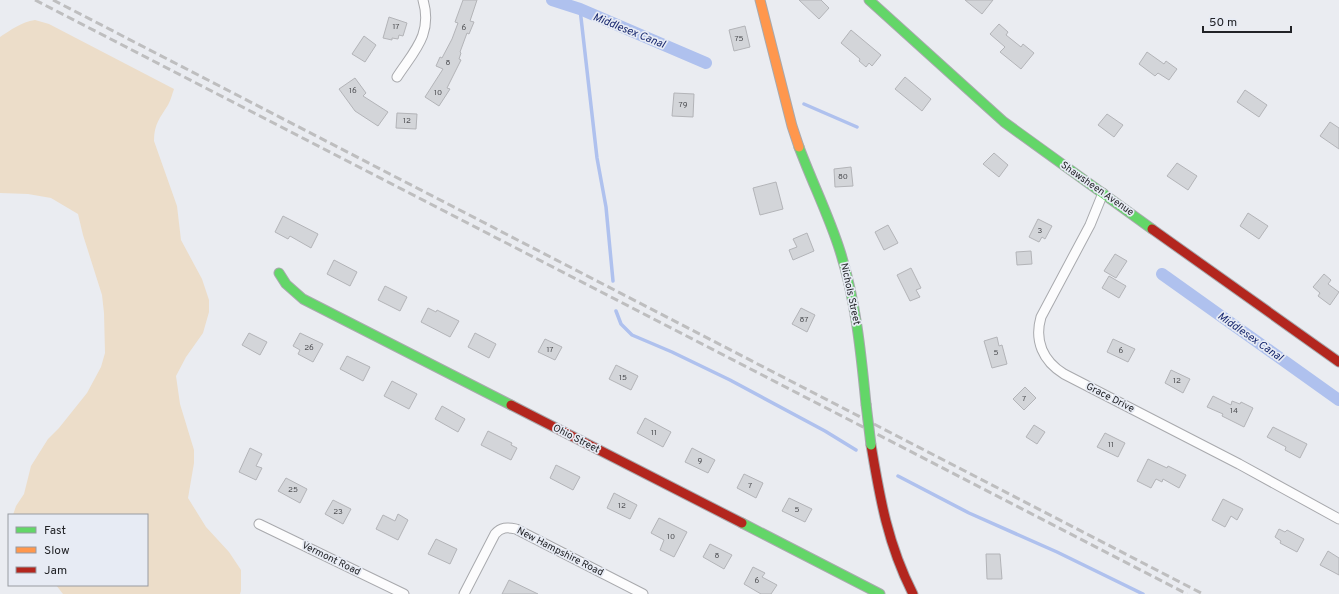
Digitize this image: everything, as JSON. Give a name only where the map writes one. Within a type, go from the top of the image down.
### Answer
[{"type":"street","points":[[396,77],[424,35],[426,18],[424,0]]},
{"type":"street","name":"Nichols Street","points":[[760,0],[794,130],[840,251],[849,285],[859,336],[871,446],[878,492],[889,538],[898,564],[913,594]]},
{"type":"street","name":"Shawsheen Avenue","points":[[869,0],[1004,122],[1339,362]]},
{"type":"street","name":"Grace Drive","points":[[1103,193],[1090,226],[1040,317],[1038,325],[1038,338],[1045,357],[1050,364],[1064,374],[1239,464],[1339,520]]},
{"type":"street","name":"Ohio Street","points":[[279,273],[286,284],[303,299],[880,594]]},
{"type":"street","name":"Vermont Road","points":[[259,524],[404,594]]},
{"type":"street","name":"New Hampshire Road","points":[[464,594],[495,534],[498,530],[504,528],[516,529],[643,594]]},
{"type":"shaded area","points":[[35,20],[49,24],[174,89],[169,103],[156,126],[154,141],[177,206],[181,240],[202,279],[209,300],[209,312],[203,333],[186,357],[176,376],[180,404],[194,450],[194,463],[188,498],[206,527],[229,552],[241,570],[240,594],[63,594],[57,586],[148,586],[148,514],[13,514],[16,506],[24,494],[31,466],[48,439],[59,428],[87,393],[101,367],[105,353],[102,295],[78,214],[51,198],[28,194],[0,193],[0,37],[21,24]]},
{"type":"building","points":[[463,0],[477,0],[470,21],[474,22],[469,34],[467,33],[460,52],[459,59],[461,60],[447,88],[450,89],[439,106],[425,97],[443,69],[436,66],[452,39],[458,23],[455,22]]},
{"type":"building","points":[[799,0],[821,0],[829,8],[819,19]]},
{"type":"building","points":[[965,0],[993,0],[982,14]]},
{"type":"building","points":[[389,17],[407,23],[403,36],[399,35],[398,39],[392,38],[392,40],[383,38]]},
{"type":"building","points":[[999,24],[1008,32],[1006,35],[1021,47],[1023,44],[1034,53],[1021,69],[1000,52],[1005,47],[990,34]]},
{"type":"building","points":[[745,26],[750,47],[734,51],[729,30]]},
{"type":"building","points":[[851,30],[881,55],[872,66],[869,63],[866,67],[859,61],[860,59],[841,43]]},
{"type":"building","points":[[364,36],[376,45],[365,62],[352,54]]},
{"type":"building","points":[[1147,52],[1164,64],[1166,61],[1177,69],[1169,80],[1158,73],[1155,76],[1139,64]]},
{"type":"building","points":[[905,77],[931,99],[922,111],[895,89]]},
{"type":"building","points":[[355,78],[366,93],[363,96],[388,112],[378,126],[355,111],[339,89]]},
{"type":"building","points":[[1245,90],[1267,105],[1259,117],[1237,102]]},
{"type":"building","points":[[674,93],[694,94],[693,117],[672,116]]},
{"type":"building","points":[[397,113],[417,114],[416,129],[396,128]]},
{"type":"building","points":[[1107,114],[1123,125],[1114,137],[1098,125]]},
{"type":"building","points":[[1330,122],[1339,128],[1339,149],[1320,136]]},
{"type":"building","points":[[994,153],[1008,165],[999,177],[983,164]]},
{"type":"building","points":[[1177,163],[1197,176],[1188,190],[1167,176]]},
{"type":"building","points":[[851,167],[853,186],[835,187],[834,169]]},
{"type":"building","points":[[776,182],[783,209],[760,215],[753,188]]},
{"type":"building","points":[[1248,213],[1268,226],[1259,239],[1240,226]]},
{"type":"building","points":[[283,216],[318,234],[311,248],[290,236],[288,239],[275,232]]},
{"type":"building","points":[[1038,219],[1052,226],[1045,239],[1042,237],[1039,242],[1029,237]]},
{"type":"building","points":[[888,225],[898,243],[884,250],[875,232]]},
{"type":"building","points":[[807,233],[814,251],[793,260],[789,250],[797,247],[793,239]]},
{"type":"building","points":[[1031,251],[1032,264],[1017,265],[1016,252]]},
{"type":"building","points":[[1115,254],[1127,261],[1116,278],[1104,271]]},
{"type":"building","points":[[334,260],[357,272],[350,286],[327,274]]},
{"type":"building","points":[[911,268],[921,288],[916,290],[920,297],[910,301],[897,275]]},
{"type":"building","points":[[1324,274],[1331,280],[1328,284],[1339,292],[1330,305],[1318,296],[1320,293],[1313,287]]},
{"type":"building","points":[[1109,276],[1126,286],[1119,298],[1102,288]]},
{"type":"building","points":[[385,286],[407,297],[400,311],[378,300]]},
{"type":"building","points":[[428,308],[436,312],[437,310],[459,321],[450,337],[421,322]]},
{"type":"building","points":[[801,308],[815,315],[807,332],[792,324]]},
{"type":"building","points":[[249,333],[267,342],[260,355],[242,345]]},
{"type":"building","points":[[300,333],[323,344],[313,362],[298,354],[300,350],[293,346]]},
{"type":"building","points":[[475,333],[496,344],[489,358],[468,347]]},
{"type":"building","points":[[997,337],[999,346],[1002,345],[1007,364],[992,368],[984,341]]},
{"type":"building","points":[[545,339],[562,347],[555,360],[538,352]]},
{"type":"building","points":[[1113,339],[1135,349],[1128,362],[1107,352]]},
{"type":"building","points":[[347,356],[370,367],[363,381],[340,369]]},
{"type":"building","points":[[616,365],[638,376],[631,390],[609,379]]},
{"type":"building","points":[[1171,370],[1190,379],[1183,393],[1165,383]]},
{"type":"building","points":[[392,381],[417,394],[409,409],[384,396]]},
{"type":"building","points":[[1025,387],[1036,398],[1024,410],[1013,399]]},
{"type":"building","points":[[1213,396],[1231,405],[1232,401],[1240,404],[1241,402],[1253,408],[1244,427],[1222,416],[1223,414],[1207,407]]},
{"type":"building","points":[[442,406],[465,419],[458,432],[435,419]]},
{"type":"building","points":[[645,418],[671,432],[663,447],[637,433]]},
{"type":"building","points":[[1034,425],[1045,432],[1037,444],[1026,437]]},
{"type":"building","points":[[1273,427],[1307,444],[1300,458],[1285,450],[1286,447],[1267,437]]},
{"type":"building","points":[[488,431],[512,443],[511,445],[517,448],[511,460],[481,445]]},
{"type":"building","points":[[1105,433],[1125,443],[1118,457],[1097,447]]},
{"type":"building","points":[[250,448],[262,454],[256,466],[262,468],[256,480],[239,472]]},
{"type":"building","points":[[692,448],[715,460],[708,473],[685,462]]},
{"type":"building","points":[[1148,459],[1167,468],[1168,466],[1186,475],[1179,488],[1163,479],[1162,482],[1156,479],[1151,488],[1137,481]]},
{"type":"building","points":[[556,465],[580,477],[573,490],[550,478]]},
{"type":"building","points":[[744,474],[763,483],[756,498],[737,488]]},
{"type":"building","points":[[286,478],[307,489],[300,503],[278,491]]},
{"type":"building","points":[[614,493],[637,505],[630,519],[607,508]]},
{"type":"building","points":[[789,498],[812,509],[805,522],[782,511]]},
{"type":"building","points":[[1223,499],[1243,509],[1237,520],[1231,516],[1225,527],[1212,520]]},
{"type":"building","points":[[333,500],[351,509],[343,524],[325,514]]},
{"type":"building","points":[[398,514],[408,520],[398,540],[376,529],[383,515],[395,521]]},
{"type":"building","points":[[659,518],[687,532],[674,557],[660,550],[664,540],[651,533]]},
{"type":"building","points":[[1279,529],[1285,532],[1287,530],[1304,539],[1297,552],[1280,543],[1281,541],[1275,537]]},
{"type":"building","points":[[436,539],[457,549],[450,564],[428,554]]},
{"type":"building","points":[[710,544],[732,555],[724,569],[703,557]]},
{"type":"building","points":[[1328,551],[1339,558],[1339,575],[1320,565]]},
{"type":"building","points":[[986,554],[1000,554],[1002,579],[987,579]]},
{"type":"building","points":[[753,567],[765,573],[762,577],[777,585],[771,594],[761,594],[744,584]]},
{"type":"building","points":[[509,580],[538,594],[502,594]]},
{"type":"waterway","name":"Middlesex Canal","points":[[552,0],[580,9],[706,63]]},
{"type":"waterway","points":[[580,9],[597,158],[606,207],[613,281]]},
{"type":"waterway","name":"Middlesex Canal","points":[[804,104],[857,127]]},
{"type":"waterway","name":"Middlesex Canal","points":[[1162,274],[1339,400]]},
{"type":"waterway","points":[[616,311],[621,324],[632,335],[672,352],[730,380],[825,431],[856,450]]},
{"type":"waterway","points":[[898,476],[969,513],[1057,552],[1143,594]]},
{"type":"railway","points":[[35,0],[1187,594]]},
{"type":"railway","points":[[53,0],[1203,594]]},
{"type":"traffic: fast","points":[[869,0],[1004,122],[1152,229]]},
{"type":"traffic: fast","points":[[799,147],[831,225],[846,270],[857,327],[866,404]]},
{"type":"traffic: fast","points":[[279,273],[286,284],[303,299],[511,405]]},
{"type":"traffic: fast","points":[[866,404],[871,445]]},
{"type":"traffic: fast","points":[[742,523],[880,594]]},
{"type":"traffic: slow","points":[[760,0],[792,126],[799,147]]},
{"type":"traffic: jam","points":[[1152,229],[1339,362]]},
{"type":"traffic: jam","points":[[511,405],[742,523]]},
{"type":"traffic: jam","points":[[871,445],[891,540],[904,576],[913,594]]}]
